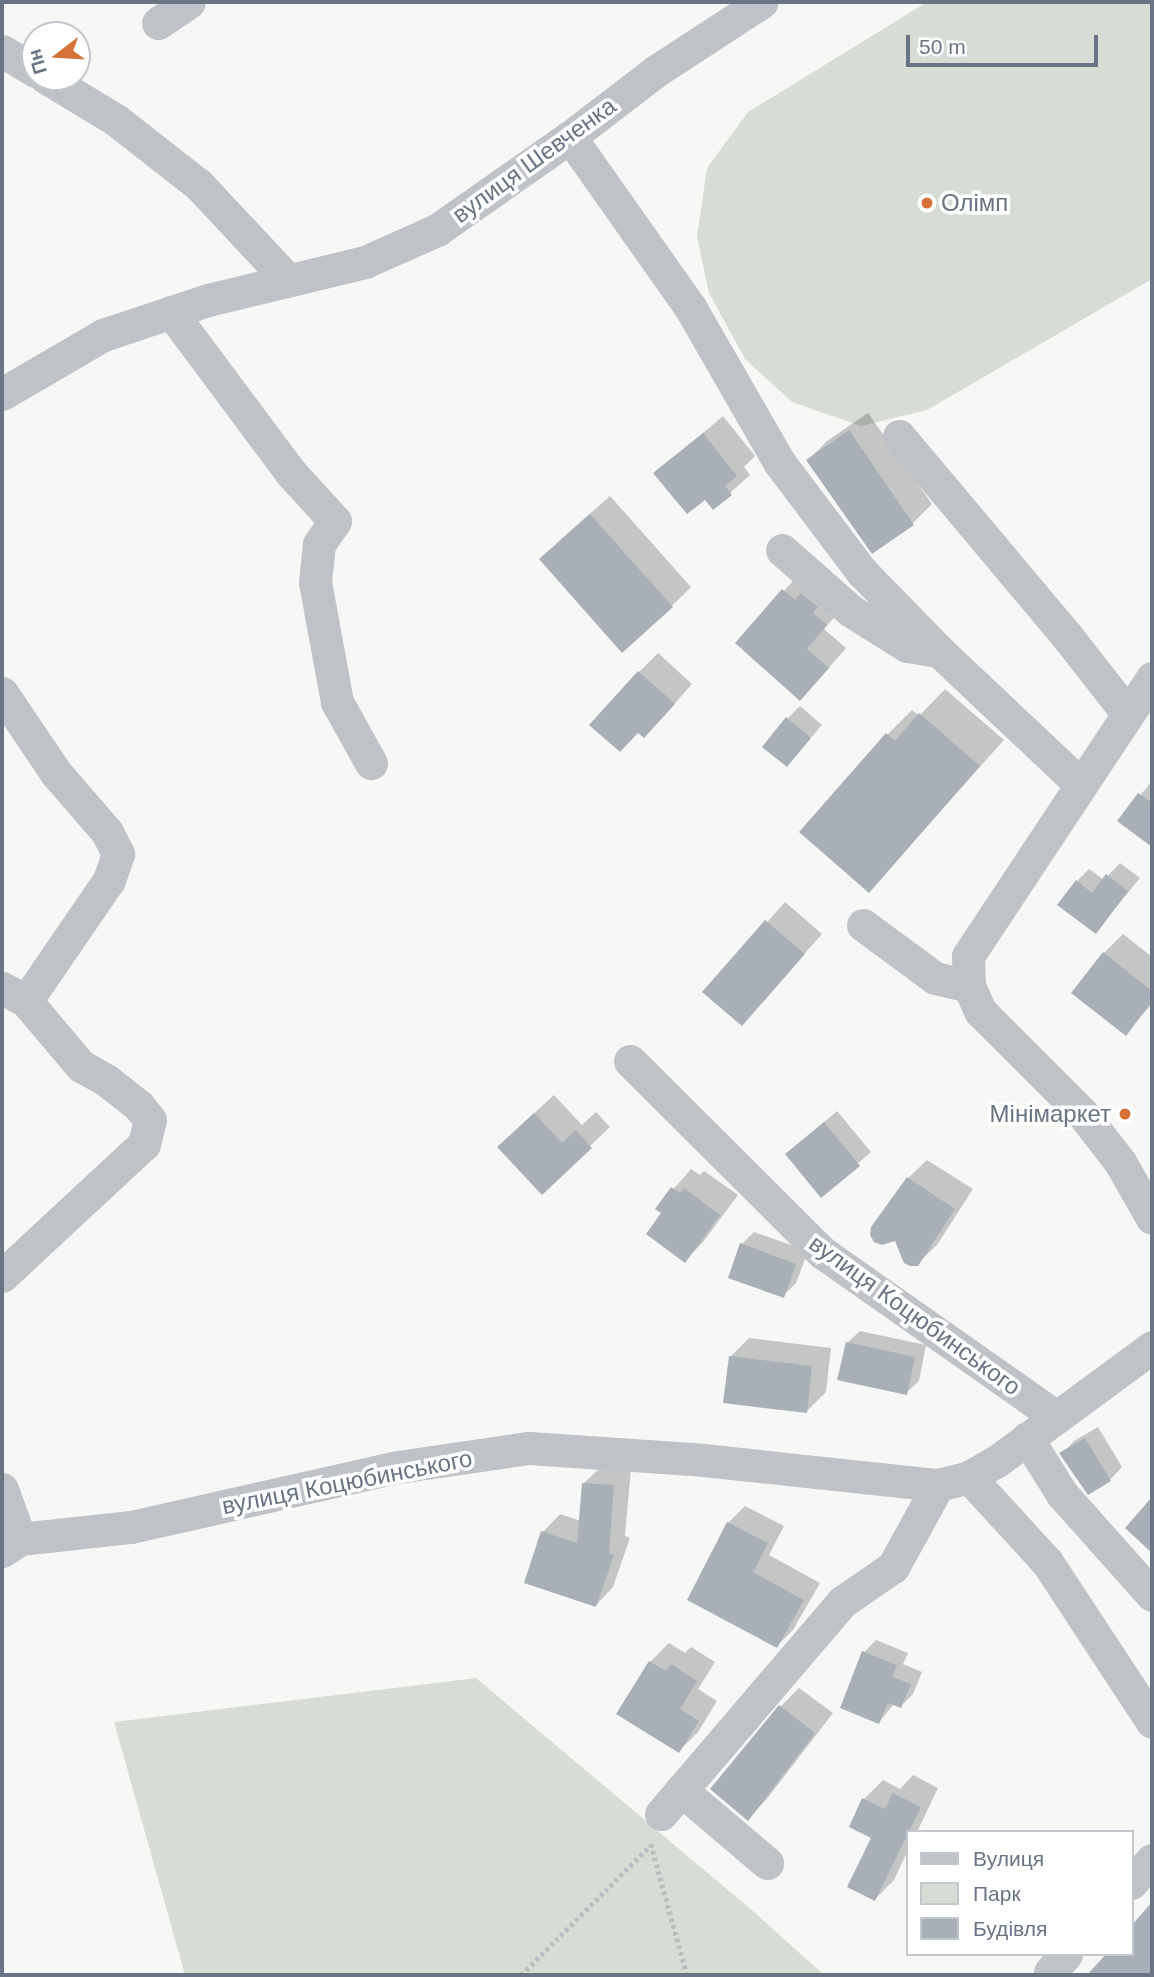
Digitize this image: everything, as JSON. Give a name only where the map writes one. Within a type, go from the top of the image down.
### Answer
[{"type":"street","points":[[158,23],[189,2]]},
{"type":"street","name":"вулиця Шевченка","points":[[2,394],[103,335],[170,312],[365,262],[437,230],[570,137],[656,71],[762,2]]},
{"type":"street","points":[[2,51],[21,63]]},
{"type":"street","points":[[67,91],[116,120],[199,186],[288,280]]},
{"type":"street","points":[[570,137],[690,307],[779,461],[862,572],[939,651],[1081,785]]},
{"type":"street","points":[[170,312],[291,473],[335,521],[319,544],[315,582],[337,702],[371,764]]},
{"type":"street","points":[[899,436],[1066,635],[1128,714]]},
{"type":"street","points":[[782,550],[851,611],[907,646],[939,651]]},
{"type":"street","points":[[1152,678],[968,956],[969,986],[981,1012],[1082,1114],[1120,1162],[1152,1217]]},
{"type":"street","points":[[2,693],[56,773],[107,832],[118,854],[109,880],[47,967],[14,994],[80,1066],[106,1080],[138,1105],[150,1120],[144,1144],[2,1276]]},
{"type":"street","points":[[863,925],[935,978],[969,986]]},
{"type":"street","name":"вулиця Коцюбинського","points":[[630,1061],[823,1254],[1056,1417]]},
{"type":"street","points":[[768,1863],[671,1802],[842,1602],[892,1567],[954,1481],[1027,1438],[1152,1347]]},
{"type":"street","points":[[1027,1438],[1062,1494],[1152,1595]]},
{"type":"street","name":"вулиця Коцюбинського","points":[[2,1489],[7,1547],[131,1527],[398,1467],[529,1448],[954,1481]]},
{"type":"street","points":[[954,1481],[1047,1562],[1152,1722]]},
{"type":"street","points":[[1133,1881],[1152,1860]]},
{"type":"path","points":[[521,1975],[651,1845],[671,1802]]},
{"type":"path","points":[[651,1845],[687,1975]]},
{"type":"green space","name":"Олімп","points":[[927,2],[1152,2],[1152,279],[927,410],[861,426],[792,402],[745,359],[709,293],[697,237],[707,168],[748,112]]},
{"type":"green space","points":[[476,1678],[754,1912],[824,1975],[185,1975],[114,1722]]},
{"type":"building","points":[[849,430],[914,525],[872,554],[806,460]]},
{"type":"building","points":[[703,433],[737,476],[725,486],[732,495],[713,510],[705,500],[687,514],[653,473]]},
{"type":"building","points":[[590,514],[673,607],[622,653],[539,559]]},
{"type":"building","points":[[782,589],[795,600],[801,593],[818,607],[813,613],[827,625],[807,649],[829,668],[800,701],[735,643]]},
{"type":"building","points":[[638,671],[675,704],[644,738],[638,733],[620,752],[589,725]]},
{"type":"building","points":[[919,713],[980,766],[869,893],[799,832],[886,733],[895,741]]},
{"type":"building","points":[[786,717],[811,738],[787,767],[762,747]]},
{"type":"building","points":[[1138,793],[1152,803],[1152,847],[1117,821]]},
{"type":"building","points":[[1106,874],[1128,891],[1096,934],[1057,905],[1076,880],[1092,893]]},
{"type":"building","points":[[765,920],[805,954],[742,1026],[702,992]]},
{"type":"building","points":[[1103,952],[1152,991],[1152,1001],[1126,1036],[1071,993]]},
{"type":"building","points":[[534,1113],[562,1143],[576,1130],[592,1148],[542,1195],[497,1147]]},
{"type":"building","points":[[824,1122],[860,1166],[821,1198],[785,1154]]},
{"type":"building","points":[[907,1177],[955,1209],[918,1266],[904,1263],[895,1241],[882,1245],[874,1242],[870,1235],[871,1227]]},
{"type":"building","points":[[671,1187],[680,1193],[684,1188],[720,1215],[685,1263],[646,1234],[661,1213],[655,1209]]},
{"type":"building","points":[[740,1243],[796,1264],[784,1298],[728,1278]]},
{"type":"building","points":[[846,1342],[915,1357],[907,1395],[837,1380]]},
{"type":"building","points":[[729,1356],[812,1366],[807,1413],[723,1403]]},
{"type":"building","points":[[1085,1438],[1111,1481],[1088,1495],[1059,1453]]},
{"type":"building","points":[[582,1483],[614,1485],[609,1554],[614,1555],[596,1607],[524,1583],[541,1531],[577,1543]]},
{"type":"building","points":[[1152,1497],[1152,1553],[1125,1528]]},
{"type":"building","points":[[727,1522],[768,1543],[753,1572],[804,1600],[777,1648],[687,1600]]},
{"type":"building","points":[[862,1651],[897,1665],[892,1677],[911,1684],[901,1708],[888,1703],[879,1724],[840,1708]]},
{"type":"building","points":[[649,1661],[666,1671],[671,1664],[697,1681],[680,1709],[699,1721],[679,1753],[616,1714]]},
{"type":"building","points":[[779,1705],[815,1733],[748,1821],[710,1789]]},
{"type":"building","points":[[893,1793],[921,1807],[910,1830],[906,1830],[906,1838],[875,1901],[847,1887],[871,1838],[849,1827],[862,1798],[885,1809]]},
{"type":"building","points":[[1152,1902],[1152,1975],[1087,1975],[1104,1956],[1133,1956],[1133,1924]]},
{"type":"place","name":"Олімп","points":[[927,203]]},
{"type":"place","name":"Мінімаркет","points":[[1125,1114]]}]
